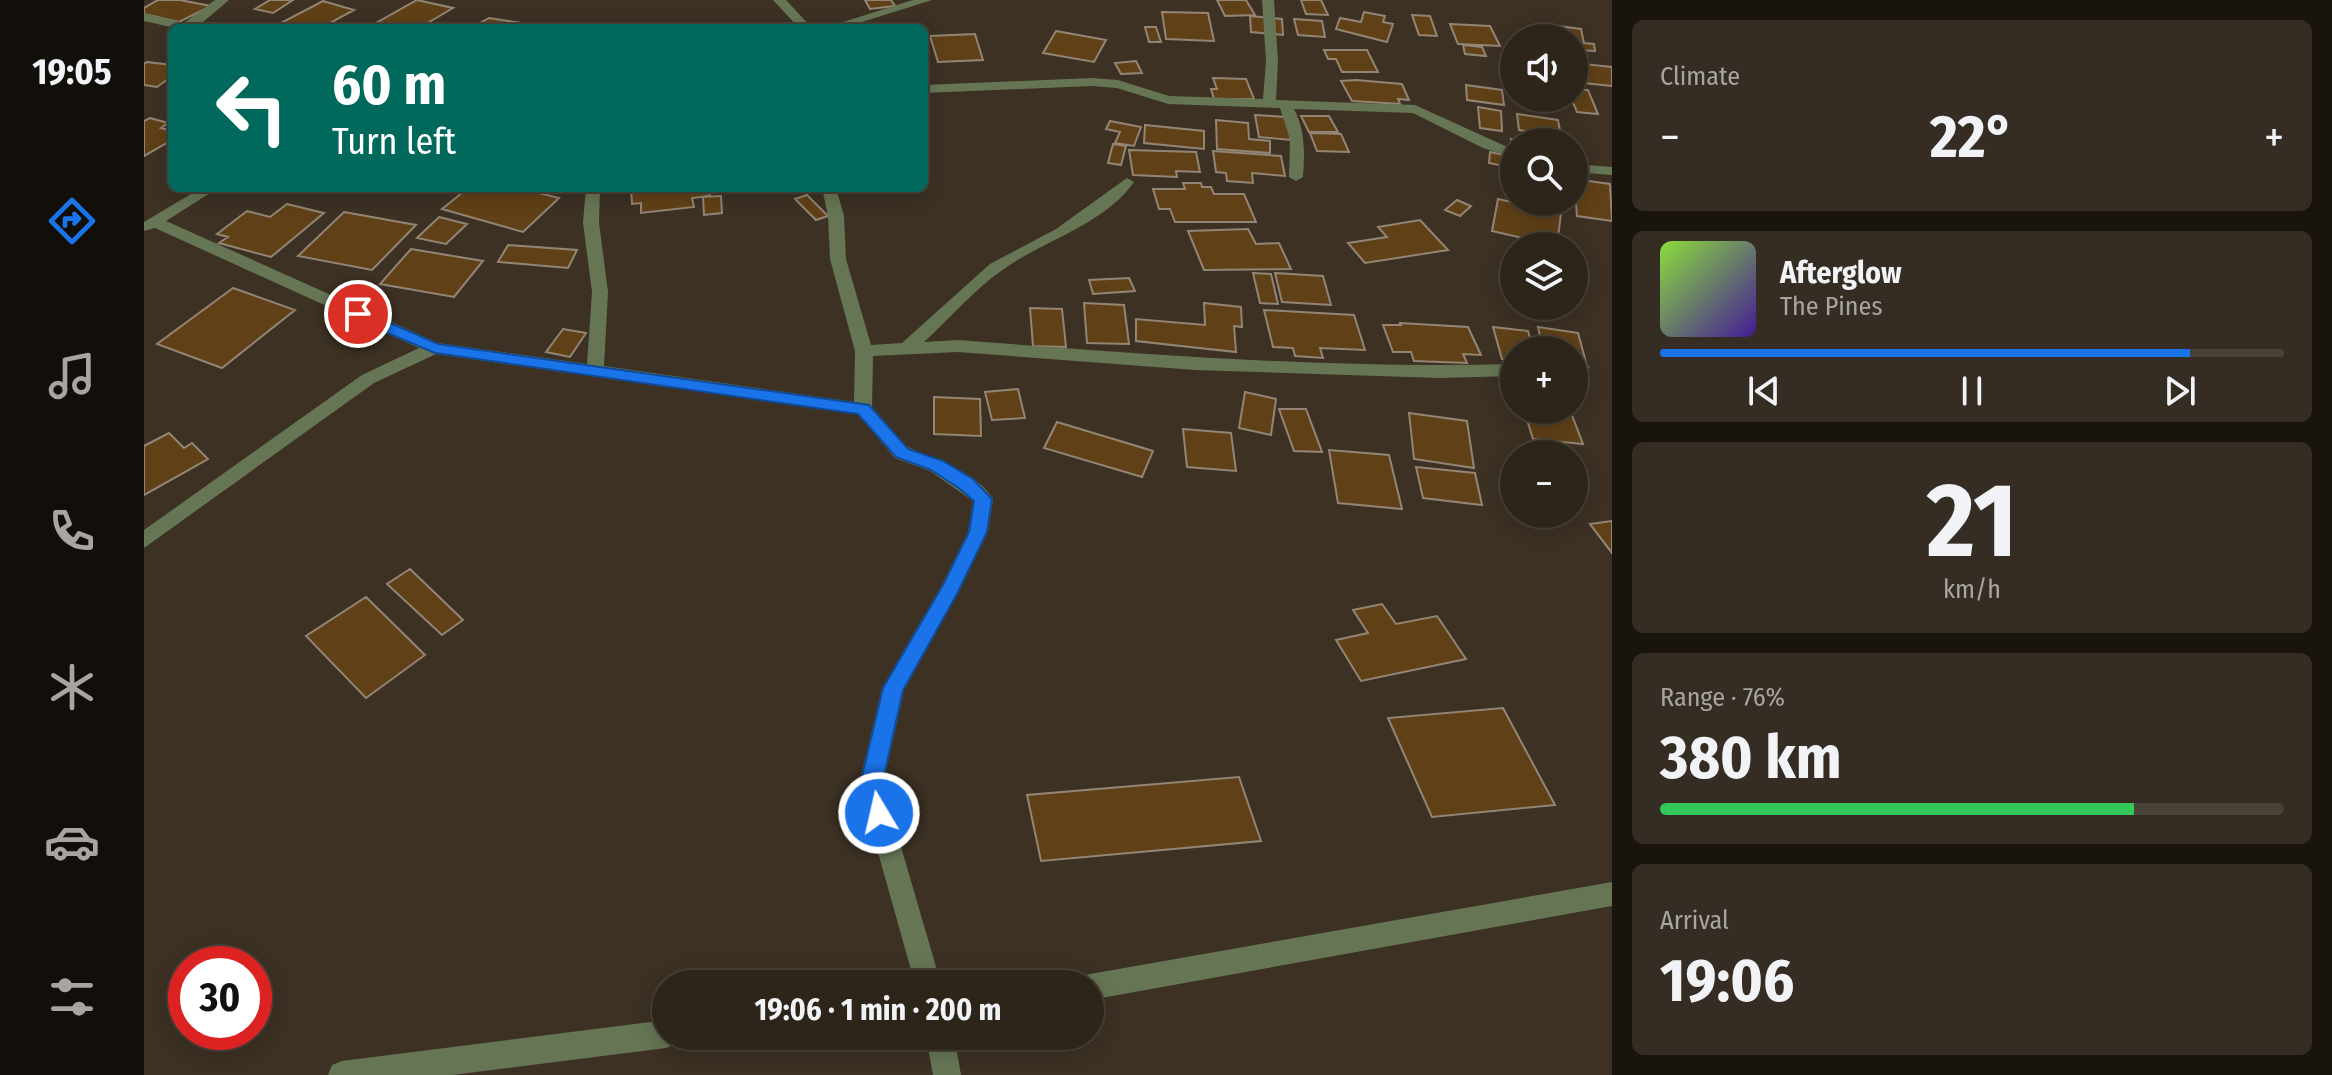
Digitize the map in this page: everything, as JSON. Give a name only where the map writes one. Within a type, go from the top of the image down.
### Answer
[{"type":"street","points":[[193,24],[223,0]]},
{"type":"street","points":[[779,0],[802,24]]},
{"type":"street","points":[[844,24],[926,0]]},
{"type":"street","points":[[1268,0],[1276,104],[1294,118],[1297,132],[1296,177]]},
{"type":"street","points":[[144,17],[174,24]]},
{"type":"street","points":[[144,29],[171,23]]},
{"type":"street","points":[[928,89],[1092,82],[1118,84],[1168,100],[1415,109],[1442,117],[1473,137],[1500,148]]},
{"type":"street","points":[[1588,169],[1612,171]]},
{"type":"street","points":[[907,348],[996,267],[1061,232],[1120,191],[1127,182]]},
{"type":"street","points":[[150,225],[204,192]]},
{"type":"street","points":[[593,192],[591,223],[600,292],[595,372]]},
{"type":"street","points":[[830,192],[836,216],[838,259],[864,351],[863,409]]},
{"type":"street","points":[[150,225],[435,348],[863,409],[902,453],[937,466],[983,499],[978,532],[950,589],[893,688],[871,785],[924,970]]},
{"type":"street","points":[[864,351],[958,346],[1133,361],[1440,372],[1500,370]]},
{"type":"street","points":[[144,540],[368,379],[435,348]]},
{"type":"street","points":[[1104,985],[1612,894]]},
{"type":"street","points":[[342,1075],[652,1036]]},
{"type":"street","points":[[943,1050],[947,1075]]},
{"type":"building","points":[[158,0],[180,0],[211,6],[179,22],[144,14],[144,8]]},
{"type":"building","points":[[270,0],[293,0],[273,13],[255,9]]},
{"type":"building","points":[[417,0],[453,8],[426,24],[374,24]]},
{"type":"building","points":[[865,0],[891,0],[895,6],[870,9]]},
{"type":"building","points":[[1217,0],[1246,0],[1255,15],[1225,16]]},
{"type":"building","points":[[1301,0],[1321,0],[1328,15],[1306,14]]},
{"type":"building","points":[[323,1],[354,10],[328,24],[279,24]]},
{"type":"building","points":[[1162,12],[1208,13],[1214,41],[1166,39]]},
{"type":"building","points":[[1364,12],[1385,16],[1383,22],[1393,24],[1387,42],[1336,29],[1340,18],[1361,22]]},
{"type":"building","points":[[1412,15],[1430,16],[1437,36],[1419,35]]},
{"type":"building","points":[[1250,16],[1282,19],[1283,35],[1251,32]]},
{"type":"building","points":[[489,18],[521,23],[520,24],[478,24]]},
{"type":"building","points":[[1294,19],[1322,21],[1325,37],[1298,35]]},
{"type":"building","points":[[1450,24],[1490,26],[1500,46],[1458,44]]},
{"type":"building","points":[[1145,27],[1156,27],[1161,42],[1149,42]]},
{"type":"building","points":[[1056,31],[1106,40],[1094,62],[1043,53]]},
{"type":"building","points":[[975,34],[983,60],[938,62],[930,36]]},
{"type":"building","points":[[1588,43],[1594,44],[1595,51],[1588,51]]},
{"type":"building","points":[[1463,45],[1482,47],[1486,56],[1465,54]]},
{"type":"building","points":[[1324,50],[1367,50],[1378,72],[1342,72],[1336,59],[1328,59]]},
{"type":"building","points":[[1136,61],[1142,73],[1121,74],[1115,63]]},
{"type":"building","points":[[144,64],[168,65],[168,79],[157,87],[144,85]]},
{"type":"building","points":[[1588,64],[1612,67],[1612,86],[1588,83]]},
{"type":"building","points":[[1213,78],[1246,79],[1254,99],[1214,99],[1211,89],[1217,89]]},
{"type":"building","points":[[1341,81],[1402,84],[1409,100],[1398,99],[1400,104],[1352,101]]},
{"type":"building","points":[[1466,85],[1500,90],[1500,104],[1467,100]]},
{"type":"building","points":[[1588,90],[1598,114],[1577,112],[1588,112]]},
{"type":"building","points":[[1478,107],[1501,112],[1500,131],[1480,128]]},
{"type":"building","points":[[1517,114],[1558,120],[1560,128],[1519,128]]},
{"type":"building","points":[[1255,115],[1286,117],[1291,140],[1259,137]]},
{"type":"building","points":[[1301,116],[1329,116],[1338,132],[1309,132]]},
{"type":"building","points":[[150,118],[168,123],[161,128],[168,130],[168,142],[144,156],[144,121]]},
{"type":"building","points":[[1216,120],[1248,123],[1249,139],[1270,141],[1270,153],[1217,149]]},
{"type":"building","points":[[1110,121],[1141,127],[1134,146],[1115,143],[1120,132],[1106,129]]},
{"type":"building","points":[[1145,125],[1204,131],[1204,149],[1144,143]]},
{"type":"building","points":[[1310,133],[1341,134],[1349,152],[1317,151]]},
{"type":"building","points":[[1113,144],[1126,146],[1121,165],[1108,163]]},
{"type":"building","points":[[1129,150],[1196,152],[1200,172],[1176,171],[1177,177],[1133,175]]},
{"type":"building","points":[[1213,151],[1281,156],[1285,176],[1252,173],[1253,183],[1227,181],[1226,173],[1216,172]]},
{"type":"building","points":[[1490,152],[1500,154],[1500,165],[1489,163]]},
{"type":"building","points":[[1588,181],[1610,184],[1612,221],[1577,216],[1588,216]]},
{"type":"building","points":[[1183,183],[1201,183],[1202,187],[1211,187],[1214,194],[1244,194],[1256,222],[1175,222],[1170,209],[1159,209],[1153,189],[1185,189]]},
{"type":"building","points":[[463,192],[536,192],[559,198],[523,232],[442,209]]},
{"type":"building","points":[[631,192],[710,192],[710,196],[692,198],[694,207],[641,213],[641,203],[632,204]]},
{"type":"building","points":[[807,195],[828,216],[816,220],[795,199]]},
{"type":"building","points":[[721,196],[722,213],[704,215],[703,197]]},
{"type":"building","points":[[1498,199],[1500,216],[1561,216],[1559,232],[1492,231]]},
{"type":"building","points":[[1457,200],[1471,206],[1460,216],[1445,210]]},
{"type":"building","points":[[287,204],[324,213],[271,257],[219,243],[228,237],[217,234],[247,211],[270,217]]},
{"type":"building","points":[[344,212],[416,225],[372,270],[298,256]]},
{"type":"building","points":[[439,217],[467,224],[446,244],[417,238]]},
{"type":"building","points":[[1420,220],[1448,250],[1365,263],[1348,243],[1387,237],[1378,227]]},
{"type":"building","points":[[1248,229],[1256,244],[1279,243],[1291,269],[1204,270],[1188,231]]},
{"type":"building","points":[[508,245],[577,250],[568,268],[498,262]]},
{"type":"building","points":[[411,249],[483,261],[454,297],[380,284]]},
{"type":"building","points":[[1253,273],[1271,274],[1278,304],[1260,303]]},
{"type":"building","points":[[1275,273],[1323,276],[1331,305],[1282,302]]},
{"type":"building","points":[[1129,278],[1135,291],[1093,294],[1089,280]]},
{"type":"building","points":[[233,288],[295,310],[222,368],[157,344]]},
{"type":"building","points":[[1084,303],[1124,305],[1129,344],[1087,343]]},
{"type":"building","points":[[1204,303],[1241,307],[1242,327],[1234,326],[1236,352],[1136,341],[1136,319],[1205,325]]},
{"type":"building","points":[[1030,308],[1062,309],[1066,347],[1033,346]]},
{"type":"building","points":[[1264,310],[1354,315],[1365,350],[1320,348],[1323,358],[1295,356],[1293,348],[1273,347]]},
{"type":"building","points":[[1383,325],[1468,327],[1481,355],[1463,354],[1467,363],[1414,361],[1411,352],[1393,352]]},
{"type":"building","points":[[1493,327],[1528,331],[1529,336],[1500,336],[1500,352]]},
{"type":"building","points":[[1538,327],[1578,333],[1579,336],[1540,336]]},
{"type":"building","points":[[563,329],[586,333],[570,357],[546,352]]},
{"type":"building","points":[[1018,389],[1025,418],[992,420],[985,392]]},
{"type":"building","points":[[1245,392],[1276,399],[1271,435],[1239,428]]},
{"type":"building","points":[[934,397],[980,399],[981,436],[934,434]]},
{"type":"building","points":[[1279,409],[1306,409],[1322,452],[1294,451]]},
{"type":"building","points":[[1409,413],[1467,421],[1474,468],[1414,459]]},
{"type":"building","points":[[1057,422],[1153,451],[1142,477],[1044,448]]},
{"type":"building","points":[[1528,424],[1575,424],[1581,440],[1543,440],[1533,439]]},
{"type":"building","points":[[1183,429],[1231,433],[1236,471],[1187,467]]},
{"type":"building","points":[[169,433],[184,448],[192,443],[208,459],[144,495],[144,446]]},
{"type":"building","points":[[1329,450],[1389,455],[1402,509],[1338,503]]},
{"type":"building","points":[[1416,467],[1475,473],[1482,505],[1423,498]]},
{"type":"building","points":[[1612,521],[1612,553],[1590,524]]},
{"type":"building","points":[[410,569],[463,620],[442,635],[387,584]]},
{"type":"building","points":[[366,597],[425,655],[366,698],[306,636]]},
{"type":"building","points":[[1382,604],[1396,624],[1437,616],[1466,659],[1361,681],[1336,640],[1368,633],[1353,610]]},
{"type":"building","points":[[1503,708],[1555,805],[1432,817],[1388,718]]},
{"type":"building","points":[[1239,777],[1261,841],[1041,861],[1027,795]]},
{"type":"route","points":[[358,314],[435,348],[523,363],[863,409],[902,453],[937,466],[983,499],[978,532],[950,589],[893,688],[871,785],[879,813]]}]
